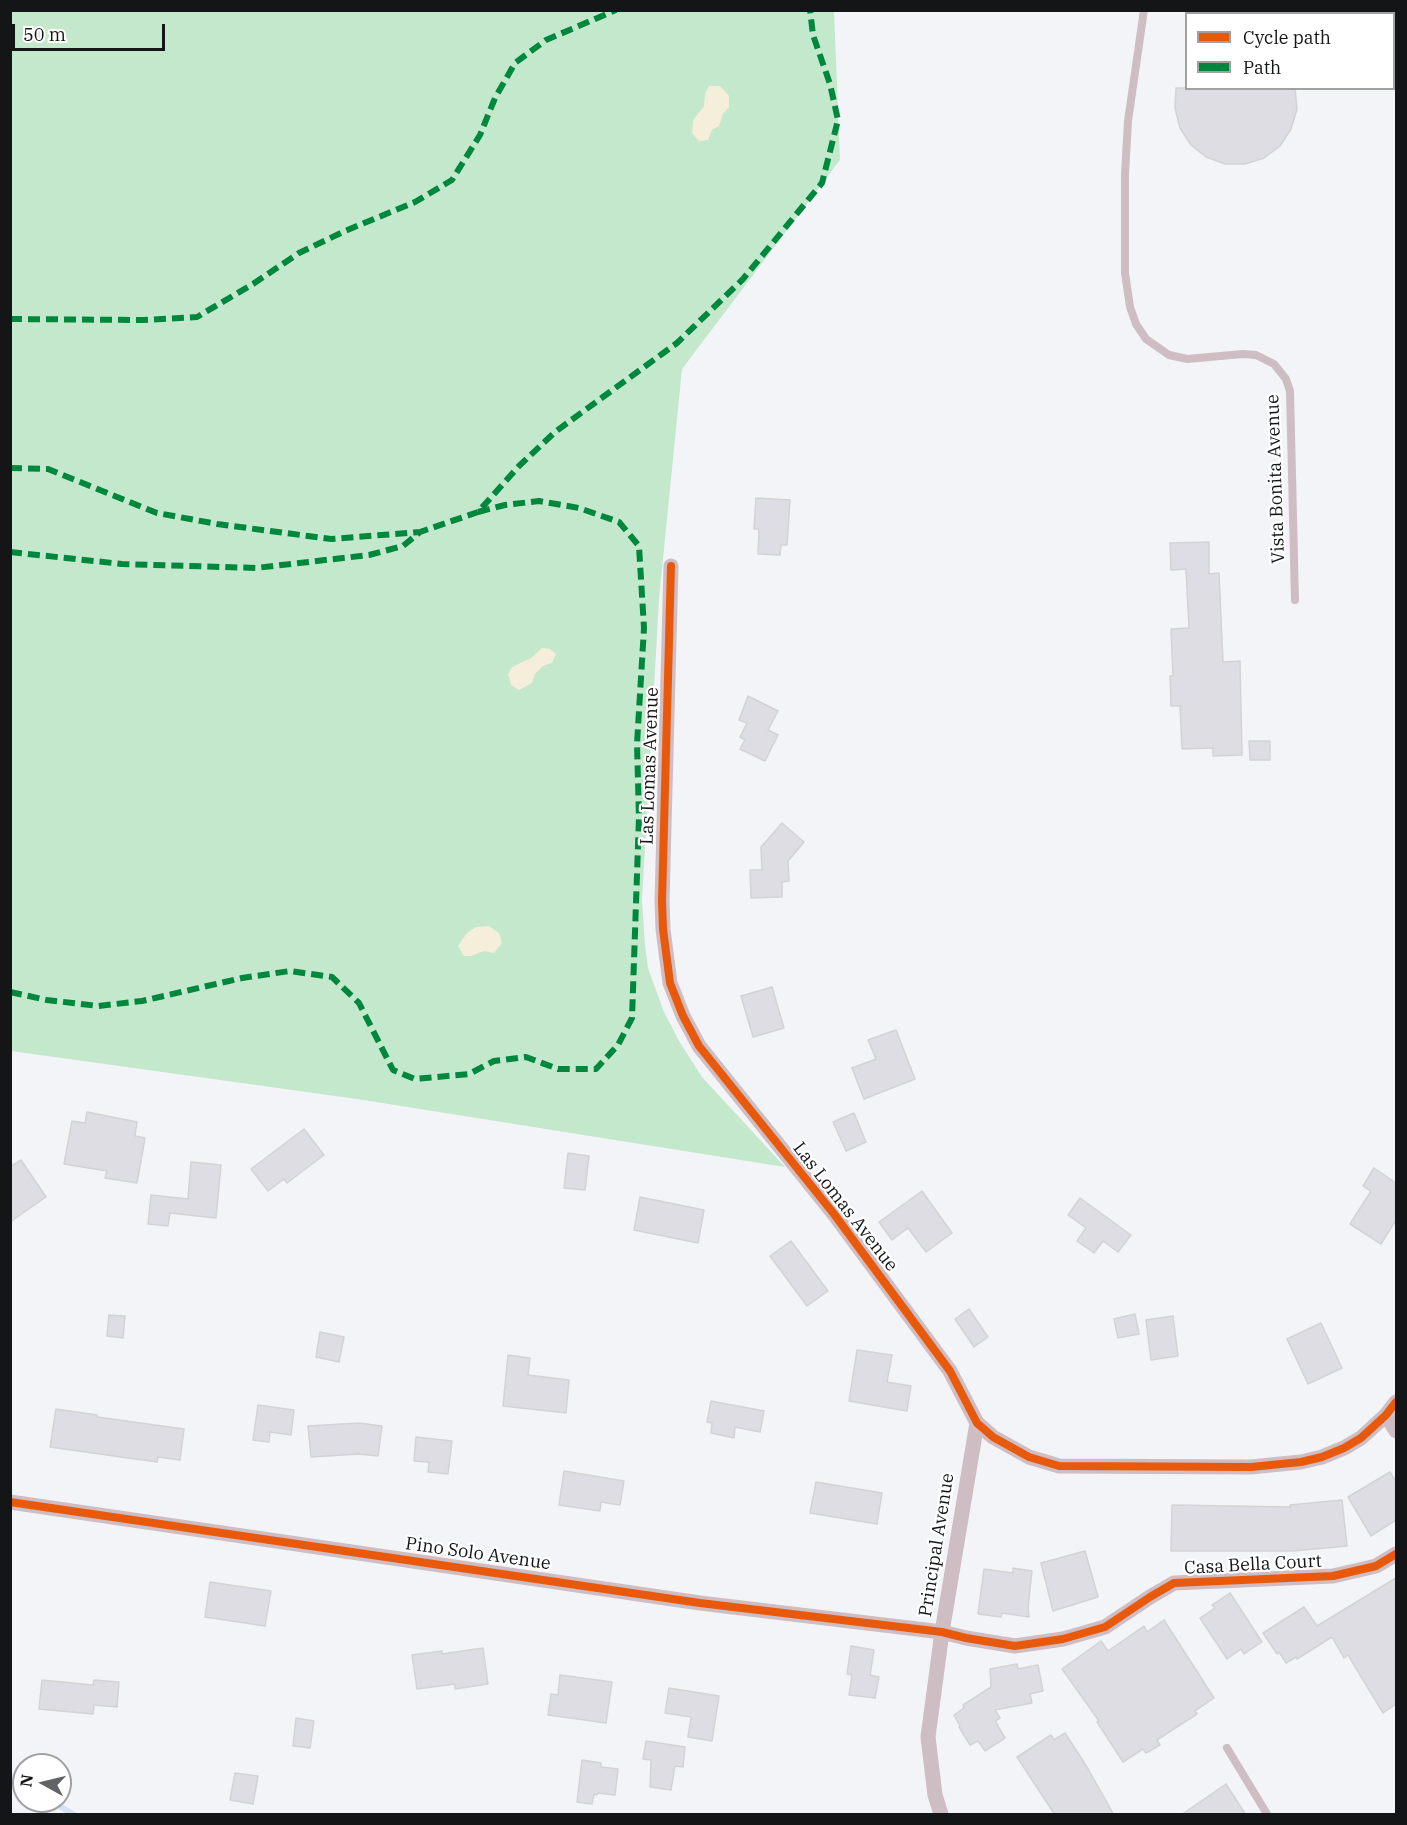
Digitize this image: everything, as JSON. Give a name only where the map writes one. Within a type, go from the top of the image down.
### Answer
[{"type":"street","name":"Las Lomas Avenue","points":[[671,566],[662,901],[670,983],[683,1016],[699,1046],[841,1223],[950,1371],[977,1423],[993,1437],[1029,1457],[1059,1466],[1251,1467],[1301,1462],[1322,1457],[1361,1438],[1386,1415],[1396,1402]]},
{"type":"street","points":[[1386,1415],[1396,1431]]},
{"type":"street","name":"Principal Avenue","points":[[941,1815],[935,1795],[928,1737],[942,1632],[977,1423]]},
{"type":"street","name":"Pino Solo Avenue","points":[[10,1502],[700,1603],[942,1632]]},
{"type":"street","name":"Casa Bella Court","points":[[942,1632],[1015,1646],[1063,1639],[1105,1627],[1174,1583],[1333,1576],[1376,1566],[1396,1554]]},
{"type":"lane","name":"Vista Bonita Avenue","points":[[1144,10],[1128,121],[1125,174],[1125,273],[1130,307],[1136,324],[1146,339],[1169,355],[1187,359],[1256,355],[1274,364],[1286,379],[1290,392],[1295,600]]},
{"type":"lane","points":[[1227,1749],[1267,1815]]},
{"type":"green space","points":[[10,11],[834,11],[840,160],[682,369],[659,599],[642,900],[648,968],[664,1012],[679,1041],[702,1077],[785,1167],[357,1099],[11,1051]]},
{"type":"sand","points":[[709,86],[720,86],[729,96],[729,107],[723,114],[719,126],[712,130],[708,140],[699,141],[692,133],[693,120],[704,106],[705,94]]},
{"type":"sand","points":[[542,648],[550,649],[556,654],[552,663],[543,666],[535,674],[532,683],[519,690],[511,685],[508,674],[512,667],[531,658]]},
{"type":"sand","points":[[489,926],[499,933],[502,943],[494,953],[484,951],[464,956],[458,946],[467,933],[476,927]]},
{"type":"building","points":[[1176,88],[1185,88],[1185,90],[1295,90],[1297,109],[1291,129],[1280,146],[1264,158],[1245,164],[1225,164],[1206,157],[1191,145],[1180,128],[1175,108]]},
{"type":"building","points":[[756,498],[790,500],[787,545],[781,545],[780,555],[758,554],[759,529],[754,529]]},
{"type":"building","points":[[1209,542],[1209,574],[1219,573],[1223,662],[1240,661],[1242,755],[1213,756],[1213,748],[1182,749],[1180,706],[1171,706],[1170,676],[1173,676],[1171,629],[1189,628],[1186,569],[1171,570],[1170,543]]},
{"type":"building","points":[[748,696],[778,711],[768,730],[778,735],[765,761],[740,749],[745,740],[740,737],[747,723],[739,720]]},
{"type":"building","points":[[1249,741],[1270,741],[1270,760],[1250,760]]},
{"type":"building","points":[[782,823],[804,842],[788,861],[789,881],[782,882],[782,897],[751,898],[750,870],[762,870],[761,847]]},
{"type":"building","points":[[772,987],[784,1028],[753,1037],[741,996]]},
{"type":"building","points":[[896,1030],[915,1079],[864,1099],[852,1068],[876,1059],[868,1040]]},
{"type":"building","points":[[87,1112],[137,1122],[135,1136],[145,1138],[137,1183],[105,1178],[107,1171],[64,1164],[72,1121],[85,1123]]},
{"type":"building","points":[[854,1113],[866,1142],[846,1151],[833,1122]]},
{"type":"building","points":[[304,1129],[324,1155],[287,1183],[284,1179],[268,1191],[251,1169]]},
{"type":"building","points":[[568,1153],[589,1156],[585,1190],[564,1188]]},
{"type":"building","points":[[21,1160],[46,1197],[10,1222],[10,1167]]},
{"type":"building","points":[[191,1162],[221,1165],[216,1218],[170,1213],[168,1226],[148,1224],[151,1195],[188,1199]]},
{"type":"building","points":[[1374,1168],[1396,1183],[1396,1220],[1381,1244],[1350,1224],[1371,1191],[1363,1186]]},
{"type":"building","points":[[922,1191],[952,1233],[926,1252],[908,1228],[892,1240],[879,1222]]},
{"type":"building","points":[[640,1197],[704,1210],[698,1243],[634,1230]]},
{"type":"building","points":[[1080,1198],[1131,1235],[1118,1252],[1103,1241],[1094,1253],[1077,1241],[1086,1228],[1068,1215]]},
{"type":"building","points":[[791,1241],[828,1291],[807,1306],[770,1256]]},
{"type":"building","points":[[969,1309],[988,1337],[974,1347],[955,1319]]},
{"type":"building","points":[[1135,1314],[1139,1334],[1118,1338],[1114,1319]]},
{"type":"building","points":[[109,1315],[125,1316],[123,1338],[107,1336]]},
{"type":"building","points":[[1173,1316],[1178,1356],[1151,1360],[1146,1320]]},
{"type":"building","points":[[1321,1323],[1342,1368],[1308,1384],[1287,1339]]},
{"type":"building","points":[[320,1332],[344,1337],[339,1362],[316,1357]]},
{"type":"building","points":[[857,1350],[892,1355],[887,1382],[911,1386],[907,1411],[849,1401]]},
{"type":"building","points":[[508,1355],[530,1358],[528,1375],[569,1380],[566,1413],[503,1406]]},
{"type":"building","points":[[711,1401],[764,1411],[760,1432],[735,1427],[734,1438],[711,1433],[712,1423],[707,1422]]},
{"type":"building","points":[[258,1405],[294,1410],[291,1435],[270,1432],[269,1442],[253,1440]]},
{"type":"building","points":[[56,1409],[184,1429],[180,1460],[158,1457],[157,1462],[50,1447]]},
{"type":"building","points":[[359,1423],[382,1426],[378,1456],[359,1454],[311,1457],[308,1426]]},
{"type":"building","points":[[416,1437],[452,1441],[448,1474],[428,1472],[429,1462],[414,1461]]},
{"type":"building","points":[[564,1471],[624,1481],[620,1505],[601,1502],[600,1511],[559,1505]]},
{"type":"building","points":[[1390,1472],[1396,1482],[1396,1520],[1371,1536],[1348,1497]]},
{"type":"building","points":[[816,1482],[882,1493],[877,1524],[810,1513]]},
{"type":"building","points":[[1342,1500],[1347,1546],[1293,1551],[1171,1551],[1172,1505],[1291,1507],[1290,1505]]},
{"type":"building","points":[[1085,1551],[1098,1597],[1053,1611],[1041,1563]]},
{"type":"building","points":[[1013,1568],[1032,1571],[1029,1617],[1002,1613],[1001,1617],[978,1614],[984,1569],[1013,1573]]},
{"type":"building","points":[[1396,1578],[1396,1704],[1383,1713],[1348,1655],[1344,1658],[1332,1637],[1297,1659],[1296,1657],[1286,1663],[1263,1633],[1304,1607],[1317,1626]]},
{"type":"building","points":[[210,1582],[271,1591],[265,1626],[205,1617]]},
{"type":"building","points":[[1230,1593],[1262,1642],[1244,1654],[1241,1649],[1227,1659],[1200,1618],[1215,1608],[1212,1605]]},
{"type":"building","points":[[1164,1620],[1214,1698],[1195,1711],[1197,1714],[1157,1740],[1160,1745],[1146,1753],[1143,1749],[1123,1762],[1097,1722],[1099,1721],[1062,1669],[1101,1641],[1108,1651],[1144,1626],[1147,1632]]},
{"type":"building","points":[[851,1646],[874,1650],[870,1675],[879,1677],[875,1698],[849,1695],[852,1675],[847,1674]]},
{"type":"building","points":[[483,1648],[488,1684],[455,1689],[455,1684],[417,1689],[412,1655],[442,1651],[442,1654]]},
{"type":"building","points":[[1017,1664],[1018,1669],[1038,1665],[1043,1691],[1030,1694],[1032,1703],[995,1710],[1000,1718],[995,1721],[1005,1738],[985,1751],[978,1741],[970,1745],[954,1715],[964,1708],[963,1705],[991,1687],[990,1669]]},
{"type":"building","points":[[560,1675],[612,1682],[606,1723],[548,1715],[551,1694],[558,1695]]},
{"type":"building","points":[[42,1680],[93,1685],[94,1680],[119,1682],[117,1707],[94,1705],[93,1714],[39,1709]]},
{"type":"building","points":[[669,1688],[719,1696],[712,1741],[688,1737],[691,1717],[665,1713]]},
{"type":"building","points":[[296,1718],[314,1721],[310,1748],[293,1746]]},
{"type":"building","points":[[1065,1733],[1114,1815],[1055,1815],[1017,1757],[1051,1735],[1054,1740]]},
{"type":"building","points":[[646,1741],[685,1747],[683,1767],[675,1766],[671,1790],[650,1787],[651,1760],[643,1759]]},
{"type":"building","points":[[582,1760],[601,1763],[601,1767],[618,1769],[615,1795],[598,1793],[594,1794],[592,1804],[577,1802]]},
{"type":"building","points":[[235,1773],[258,1776],[253,1804],[230,1800]]},
{"type":"building","points":[[1226,1784],[1246,1815],[1181,1815]]},
{"type":"marked path","points":[[10,319],[143,320],[197,317],[253,284],[299,253],[415,202],[452,180],[480,135],[495,98],[515,63],[546,40],[616,10]]},
{"type":"marked path","points":[[10,992],[47,1000],[98,1006],[142,1001],[242,978],[290,971],[332,977],[359,1003],[393,1070],[415,1079],[469,1074],[494,1061],[526,1057],[558,1069],[596,1069],[618,1045],[632,1018],[639,817],[637,744],[644,628],[639,546],[619,522],[579,508],[539,501],[505,505],[478,512],[519,466],[555,432],[677,343],[743,279],[822,183],[838,120],[830,84],[813,35],[810,10]]},
{"type":"marked path","points":[[10,468],[48,469],[157,513],[217,524],[331,539],[420,532]]},
{"type":"marked path","points":[[10,552],[122,564],[256,568],[369,555],[403,546],[420,532],[478,512]]},
{"type":"cycle path","points":[[671,566],[662,901],[670,983],[683,1016],[699,1046],[834,1214],[950,1371],[977,1423],[993,1437],[1029,1457],[1059,1466],[1251,1467],[1301,1462],[1344,1448],[1361,1438],[1386,1415],[1396,1402]]},
{"type":"cycle path","points":[[10,1502],[700,1603],[942,1632],[1015,1646],[1063,1639],[1105,1627],[1174,1583],[1333,1576],[1376,1566],[1396,1554]]}]
